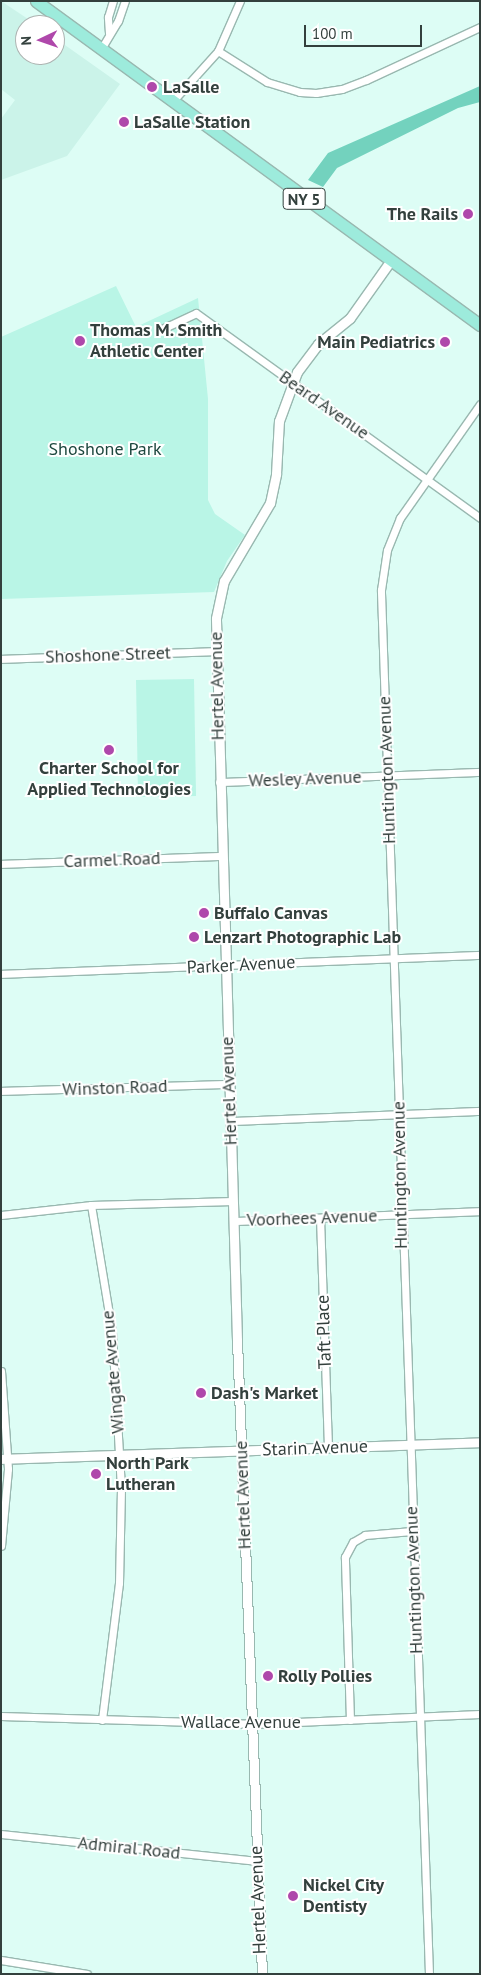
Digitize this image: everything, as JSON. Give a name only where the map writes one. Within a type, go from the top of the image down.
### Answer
[{"type":"main road","name":"NY 5","points":[[36,1],[480,325]]},
{"type":"street","points":[[109,33],[108,17],[113,1]]},
{"type":"street","points":[[101,49],[118,21],[125,1]]},
{"type":"street","points":[[172,102],[218,50],[240,1]]},
{"type":"street","points":[[218,50],[267,82],[300,92],[316,92],[342,89],[366,80],[480,27]]},
{"type":"street","name":"Hertel Avenue","points":[[262,1974],[251,1724],[230,1121],[215,651],[216,618],[224,581],[270,503],[276,474],[279,421],[292,383],[308,355],[350,318],[391,260]]},
{"type":"street","name":"Beard Avenue","points":[[164,328],[196,313],[480,518]]},
{"type":"street","name":"Huntington Avenue","points":[[428,1974],[401,1214],[395,958],[381,607],[385,565],[391,538],[400,518],[426,478],[480,404]]},
{"type":"street","name":"Shoshone Street","points":[[1,659],[215,651]]},
{"type":"street","name":"Wesley Avenue","points":[[220,782],[480,772]]},
{"type":"street","name":"Carmel Road","points":[[1,864],[222,856]]},
{"type":"street","name":"Parker Avenue","points":[[1,974],[480,955]]},
{"type":"street","name":"Winston Road","points":[[1,1091],[229,1084]]},
{"type":"street","points":[[230,1121],[480,1111]]},
{"type":"street","name":"Voorhees Avenue","points":[[1,1215],[92,1205],[233,1201]]},
{"type":"street","name":"Wingate Avenue","points":[[92,1205],[112,1332],[120,1455],[119,1584],[102,1720]]},
{"type":"street","name":"Voorhees Avenue","points":[[234,1221],[480,1211]]},
{"type":"street","name":"Taft Place","points":[[320,1218],[328,1447]]},
{"type":"street","points":[[1,1371],[5,1459],[1,1546]]},
{"type":"street","name":"Starin Avenue","points":[[5,1459],[480,1442]]},
{"type":"street","points":[[350,1720],[345,1557],[353,1542],[365,1535],[412,1531]]},
{"type":"street","name":"Wallace Avenue","points":[[1,1716],[251,1724],[480,1714]]},
{"type":"street","name":"Admiral Road","points":[[1,1834],[257,1861]]},
{"type":"street","points":[[1,1960],[87,1974]]},
{"type":"shaded area","points":[[1,1],[22,15],[15,15],[15,65],[65,65],[65,45],[120,84],[67,156],[1,180],[1,119],[15,100],[1,89]]},
{"type":"green space","points":[[480,86],[480,102],[458,108],[337,168],[323,187],[308,180],[328,153]]},
{"type":"green space","name":"Shoshone Park","points":[[116,286],[136,327],[198,298],[208,399],[208,500],[215,514],[245,535],[227,561],[214,592],[1,599],[1,337]]},
{"type":"green space","points":[[194,679],[196,796],[138,797],[136,680]]},
{"type":"place","name":"LaSalle","points":[[152,87]]},
{"type":"place","name":"LaSalle Station","points":[[124,122]]},
{"type":"place","name":"The Rails","points":[[468,214]]},
{"type":"place","name":"Thomas M. Smith Athletic Center","points":[[80,341]]},
{"type":"place","name":"Main Pediatrics","points":[[445,342]]},
{"type":"place","name":"Charter School for Applied Technologies","points":[[109,750]]},
{"type":"place","name":"Buffalo Canvas","points":[[204,913]]},
{"type":"place","name":"Lenzart Photographic Lab","points":[[194,937]]},
{"type":"place","name":"Dash's Market","points":[[201,1393]]},
{"type":"place","name":"North Park Lutheran","points":[[96,1474]]},
{"type":"place","name":"Rolly Pollies","points":[[268,1676]]},
{"type":"place","name":"Nickel City Dentisty","points":[[293,1896]]}]
